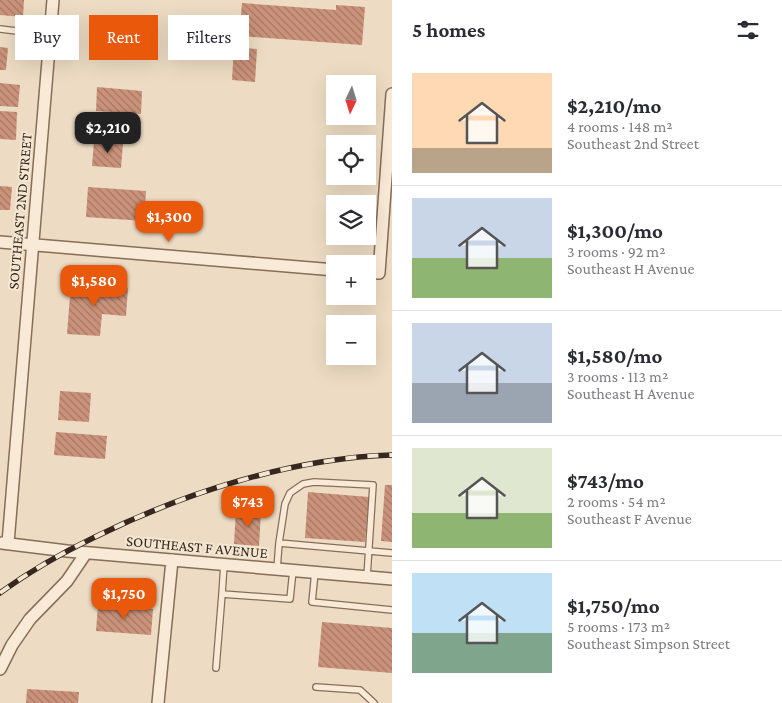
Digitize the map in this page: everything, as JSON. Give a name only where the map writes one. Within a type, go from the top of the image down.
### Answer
[{"type":"street","name":"SOUTHEAST 2ND STREET","points":[[51,15],[52,0]]},
{"type":"street","name":"SOUTHEAST 2ND STREET","points":[[4,543],[33,245],[48,60]]},
{"type":"street","points":[[375,255],[392,94]]},
{"type":"street","points":[[0,242],[326,269]]},
{"type":"street","name":"SOUTHEAST F AVENUE","points":[[4,543],[86,553],[392,579]]},
{"type":"street","points":[[0,669],[12,645],[30,619],[67,581],[86,553]]},
{"type":"street","points":[[158,703],[172,560]]},
{"type":"lane","points":[[0,29],[15,31]]},
{"type":"lane","points":[[276,569],[278,543],[285,504],[290,493],[303,484],[314,482],[373,485],[367,577]]},
{"type":"lane","points":[[278,543],[392,553]]},
{"type":"lane","points":[[216,668],[224,564]]},
{"type":"lane","points":[[222,594],[290,599],[293,570]]},
{"type":"lane","points":[[314,572],[312,602],[392,610]]},
{"type":"lane","points":[[316,687],[360,690],[374,703]]},
{"type":"building","points":[[0,0],[24,0],[23,15],[0,15]]},
{"type":"building","points":[[242,3],[336,10],[336,5],[365,7],[362,45],[249,37],[249,15],[241,15]]},
{"type":"building","points":[[0,47],[8,48],[6,70],[0,70]]},
{"type":"building","points":[[249,48],[257,49],[255,82],[232,80],[233,60],[249,60]]},
{"type":"building","points":[[0,83],[20,85],[18,107],[0,106]]},
{"type":"building","points":[[97,87],[142,91],[141,114],[96,111]]},
{"type":"building","points":[[0,111],[17,112],[16,140],[0,139]]},
{"type":"building","points":[[94,141],[123,143],[121,168],[92,166]]},
{"type":"building","points":[[0,186],[12,187],[10,210],[0,210]]},
{"type":"building","points":[[88,187],[146,191],[144,221],[86,217]]},
{"type":"building","points":[[71,283],[128,288],[126,316],[102,314],[100,336],[67,334]]},
{"type":"building","points":[[60,391],[91,393],[89,422],[58,420]]},
{"type":"building","points":[[56,432],[107,436],[105,459],[54,455]]},
{"type":"building","points":[[385,485],[392,485],[392,542],[381,541]]},
{"type":"building","points":[[308,492],[369,497],[365,542],[305,538]]},
{"type":"building","points":[[236,510],[261,512],[259,546],[234,544]]},
{"type":"building","points":[[98,605],[153,609],[151,635],[96,631]]},
{"type":"building","points":[[322,622],[392,628],[392,673],[318,667]]},
{"type":"building","points":[[27,689],[79,692],[78,703],[26,703]]},
{"type":"railway","points":[[0,593],[58,556],[129,521],[165,506],[239,481],[278,471],[316,463],[392,455]]}]
